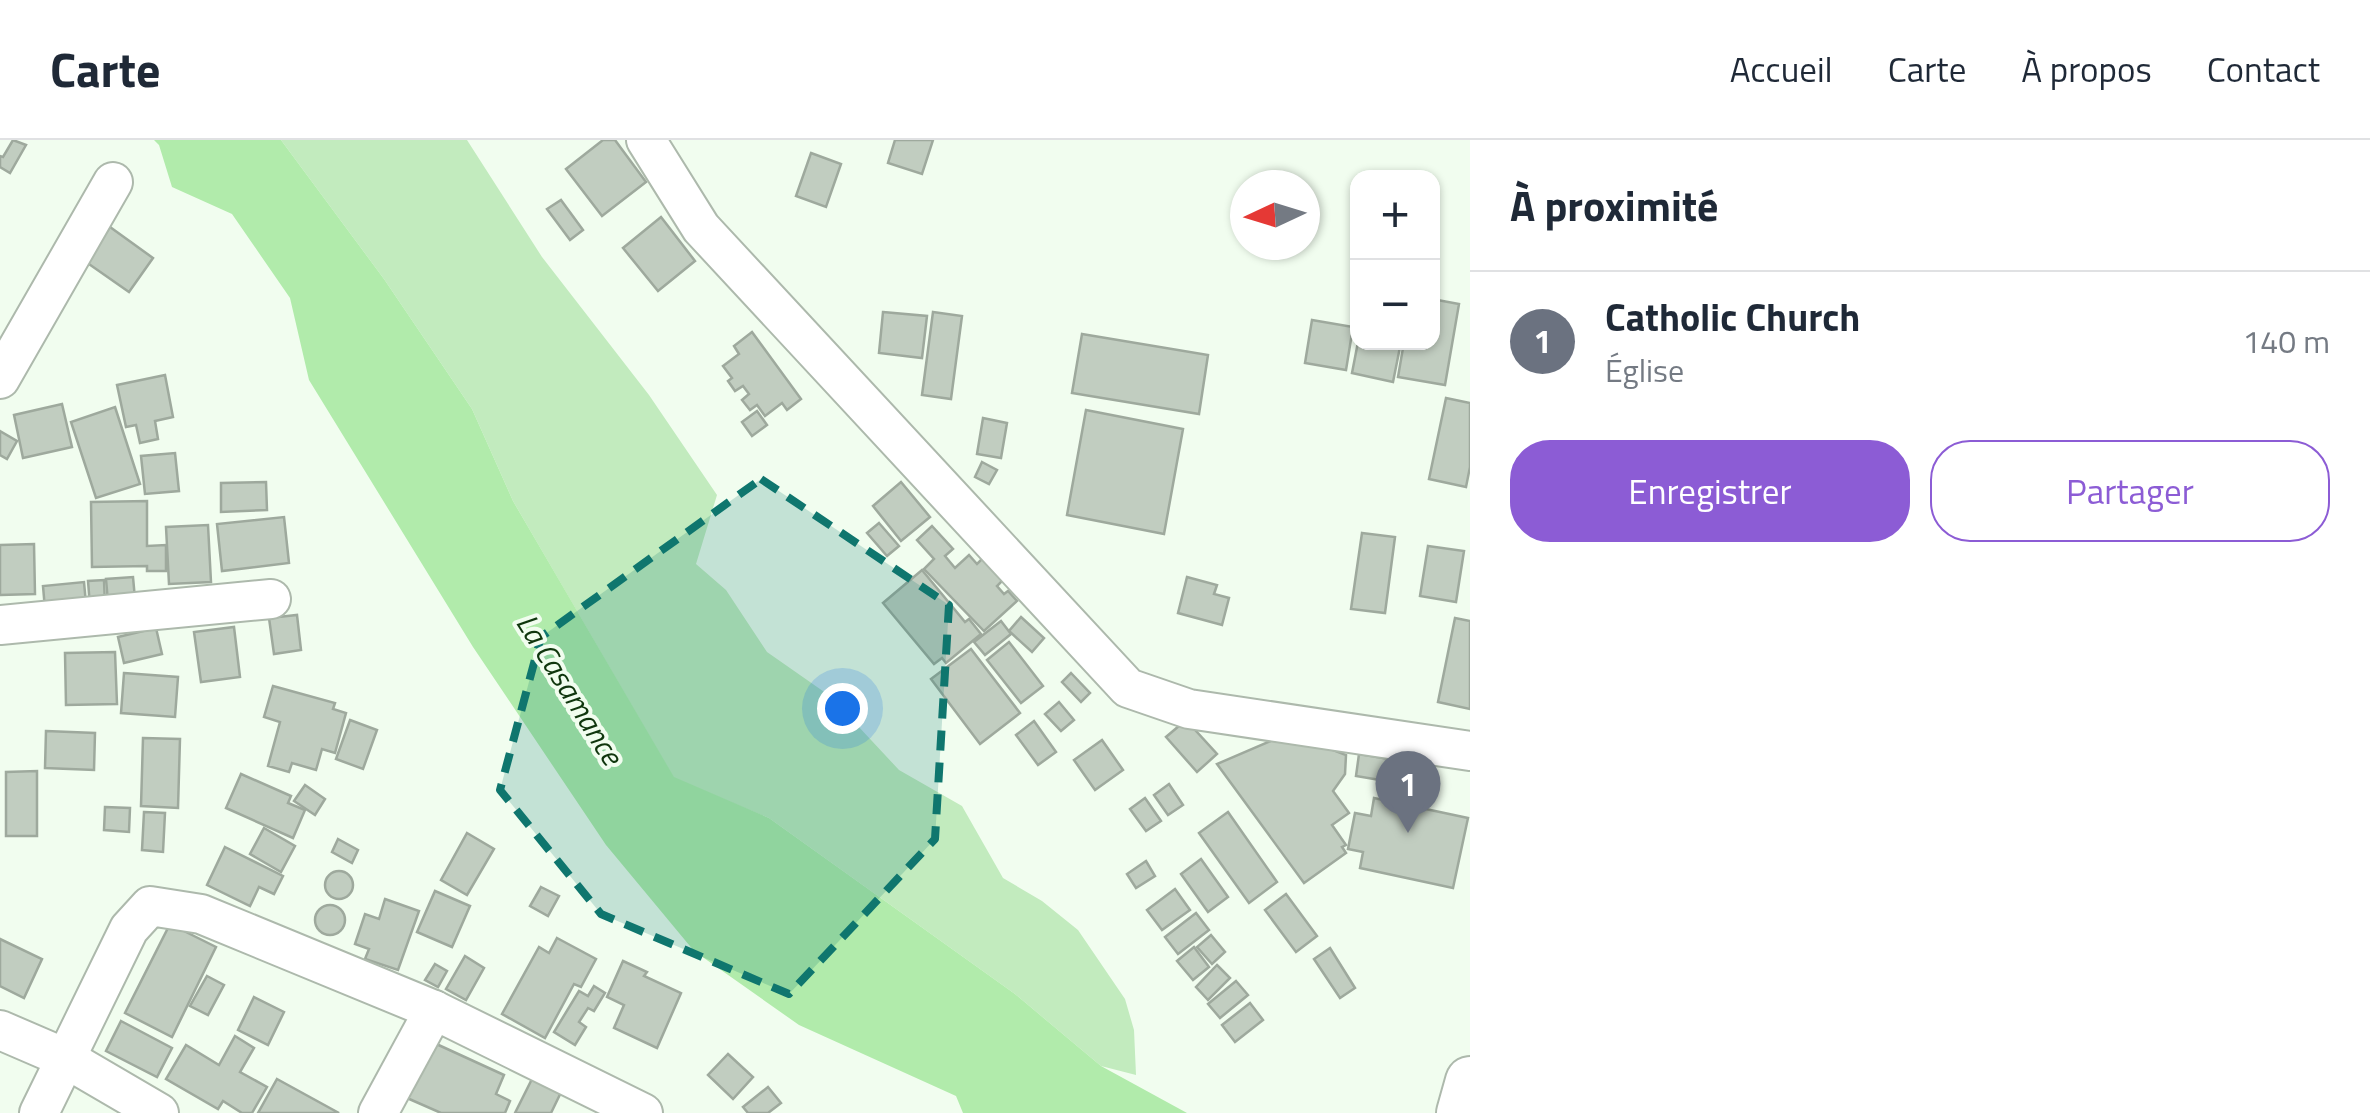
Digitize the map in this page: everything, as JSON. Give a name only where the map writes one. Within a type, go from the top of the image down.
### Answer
[{"type":"main road","points":[[1461,1113],[1470,1081]]},
{"type":"street","points":[[646,140],[702,228],[1128,688],[1188,709],[1470,751]]},
{"type":"street","points":[[0,380],[113,182]]},
{"type":"street","points":[[0,625],[271,599]]},
{"type":"street","points":[[39,1113],[129,929],[150,906],[201,914],[434,1010],[643,1113]]},
{"type":"street","points":[[378,1113],[434,1010]]},
{"type":"street","points":[[0,1030],[64,1058],[159,1113]]},
{"type":"highlighted area","points":[[761,479],[949,605],[935,839],[789,994],[601,914],[500,790],[541,637]]},
{"type":"shaded area","points":[[281,140],[467,140],[542,257],[649,395],[717,495],[696,564],[726,590],[767,652],[830,696],[899,770],[962,806],[1003,878],[1042,901],[1078,930],[1125,999],[1134,1030],[1136,1075],[1101,1066],[1015,994],[769,818],[674,778],[513,501],[472,409],[384,279]]},
{"type":"water","name":"La Casamance","points":[[154,140],[281,140],[384,279],[472,409],[513,501],[674,777],[769,818],[1015,994],[1101,1066],[1187,1113],[963,1113],[956,1096],[799,1025],[694,951],[606,845],[473,647],[309,380],[290,298],[232,214],[172,187]]},
{"type":"building","points":[[13,140],[26,145],[10,173],[0,167],[0,156]]},
{"type":"building","points":[[603,140],[615,140],[646,182],[602,216],[566,169]]},
{"type":"building","points":[[895,140],[933,140],[922,174],[888,163]]},
{"type":"building","points":[[811,153],[841,164],[826,207],[796,196]]},
{"type":"building","points":[[561,200],[583,230],[570,240],[547,209]]},
{"type":"building","points":[[661,217],[695,261],[658,291],[623,248]]},
{"type":"building","points":[[110,227],[153,258],[129,292],[86,262]]},
{"type":"building","points":[[1440,300],[1459,304],[1445,385],[1398,377],[1403,350],[1440,350]]},
{"type":"building","points":[[883,312],[927,316],[922,358],[879,353]]},
{"type":"building","points":[[933,312],[962,316],[951,399],[922,395]]},
{"type":"building","points":[[1312,320],[1350,326],[1346,370],[1305,363]]},
{"type":"building","points":[[752,332],[801,399],[787,410],[782,403],[765,416],[757,405],[750,410],[742,400],[749,394],[743,386],[735,391],[728,381],[732,378],[723,366],[739,354],[734,346]]},
{"type":"building","points":[[1082,334],[1208,355],[1199,414],[1072,393]]},
{"type":"building","points":[[1356,350],[1399,350],[1393,382],[1352,373]]},
{"type":"building","points":[[165,375],[173,417],[155,421],[158,439],[140,443],[136,425],[126,427],[117,385]]},
{"type":"building","points":[[1446,398],[1470,403],[1470,467],[1466,487],[1429,479]]},
{"type":"building","points":[[62,404],[72,447],[23,458],[14,415]]},
{"type":"building","points":[[115,407],[140,484],[96,498],[71,422]]},
{"type":"building","points":[[1086,410],[1183,429],[1164,534],[1067,515]]},
{"type":"building","points":[[757,411],[767,425],[752,436],[742,422]]},
{"type":"building","points":[[983,418],[1007,423],[1001,458],[977,454]]},
{"type":"building","points":[[0,431],[17,441],[7,459],[0,455]]},
{"type":"building","points":[[175,453],[179,491],[145,494],[141,456]]},
{"type":"building","points":[[982,462],[997,470],[989,484],[975,477]]},
{"type":"building","points":[[266,482],[267,510],[221,512],[221,483]]},
{"type":"building","points":[[901,482],[930,517],[901,541],[873,506]]},
{"type":"building","points":[[147,501],[147,546],[166,545],[166,571],[147,571],[147,566],[92,567],[91,502]]},
{"type":"building","points":[[284,517],[289,563],[222,571],[217,524]]},
{"type":"building","points":[[879,523],[899,546],[887,556],[867,533]]},
{"type":"building","points":[[208,525],[211,582],[169,584],[166,527]]},
{"type":"building","points":[[932,526],[953,549],[945,556],[955,568],[969,555],[977,564],[983,558],[1003,580],[997,586],[1017,601],[984,631],[924,569],[934,559],[917,540]]},
{"type":"building","points":[[1362,533],[1395,537],[1385,613],[1351,609]]},
{"type":"building","points":[[34,544],[35,594],[0,595],[0,545]]},
{"type":"building","points":[[1428,546],[1464,551],[1456,602],[1420,596]]},
{"type":"building","points":[[922,570],[965,622],[969,619],[981,634],[946,663],[942,658],[934,664],[883,603]]},
{"type":"building","points":[[133,577],[135,599],[108,602],[106,579]]},
{"type":"building","points":[[1187,577],[1217,585],[1214,594],[1229,598],[1222,625],[1178,613]]},
{"type":"building","points":[[104,580],[105,605],[90,606],[88,581]]},
{"type":"building","points":[[84,582],[86,604],[45,609],[43,586]]},
{"type":"building","points":[[297,615],[301,650],[274,654],[269,618]]},
{"type":"building","points":[[1021,617],[1044,638],[1032,652],[1009,631]]},
{"type":"building","points":[[1455,618],[1470,621],[1470,709],[1438,702]]},
{"type":"building","points":[[1001,621],[1011,634],[985,655],[974,642]]},
{"type":"building","points":[[234,627],[240,677],[201,682],[194,632]]},
{"type":"building","points":[[156,628],[162,654],[124,663],[118,637]]},
{"type":"building","points":[[1009,642],[1043,686],[1021,703],[987,660]]},
{"type":"building","points":[[971,649],[1020,713],[980,744],[931,679]]},
{"type":"building","points":[[115,652],[117,704],[66,705],[65,653]]},
{"type":"building","points":[[124,673],[178,677],[175,717],[121,713]]},
{"type":"building","points":[[1071,673],[1090,693],[1081,702],[1062,682]]},
{"type":"building","points":[[273,686],[335,703],[333,709],[346,713],[335,753],[322,749],[316,770],[292,763],[289,772],[268,766],[280,722],[264,717]]},
{"type":"building","points":[[1059,702],[1074,720],[1061,731],[1045,714]]},
{"type":"building","points":[[350,720],[377,730],[363,769],[336,759]]},
{"type":"building","points":[[1186,720],[1217,754],[1197,772],[1166,737]]},
{"type":"building","points":[[1034,721],[1056,752],[1038,765],[1016,735]]},
{"type":"building","points":[[46,731],[95,733],[94,770],[45,768]]},
{"type":"building","points":[[1289,733],[1346,755],[1345,774],[1333,791],[1349,813],[1332,825],[1346,845],[1342,847],[1346,853],[1304,883],[1217,764]]},
{"type":"building","points":[[143,738],[180,739],[178,808],[141,806]]},
{"type":"building","points":[[1102,740],[1123,770],[1095,790],[1074,760]]},
{"type":"building","points":[[1359,754],[1389,759],[1386,781],[1356,776]]},
{"type":"building","points":[[37,771],[37,836],[6,836],[6,772]]},
{"type":"building","points":[[241,774],[291,796],[288,803],[305,810],[293,838],[226,808]]},
{"type":"building","points":[[1169,784],[1183,805],[1168,815],[1154,795]]},
{"type":"building","points":[[305,785],[325,799],[315,815],[294,801]]},
{"type":"building","points":[[1145,798],[1161,821],[1146,831],[1130,809]]},
{"type":"building","points":[[1374,798],[1468,818],[1453,888],[1360,868],[1363,852],[1348,849],[1355,813],[1371,816]]},
{"type":"building","points":[[105,807],[130,808],[129,832],[104,830]]},
{"type":"building","points":[[144,812],[165,813],[163,852],[142,850]]},
{"type":"building","points":[[1228,812],[1277,882],[1249,903],[1199,833]]},
{"type":"building","points":[[264,828],[295,846],[281,872],[250,854]]},
{"type":"building","points":[[467,833],[494,849],[467,895],[441,880]]},
{"type":"building","points":[[338,839],[358,850],[352,863],[332,852]]},
{"type":"building","points":[[225,847],[283,876],[274,894],[259,887],[250,906],[207,885]]},
{"type":"building","points":[[1201,859],[1228,897],[1208,912],[1181,874]]},
{"type":"building","points":[[1146,861],[1155,876],[1136,888],[1127,874]]},
{"type":"building","points":[[339,871],[349,875],[353,885],[349,895],[339,899],[329,895],[325,885],[329,875]]},
{"type":"building","points":[[541,887],[559,896],[548,916],[530,906]]},
{"type":"building","points":[[1175,889],[1190,910],[1162,930],[1147,910]]},
{"type":"building","points":[[435,891],[470,906],[452,947],[417,932]]},
{"type":"building","points":[[1286,894],[1317,936],[1296,952],[1265,910]]},
{"type":"building","points":[[385,899],[419,911],[398,970],[365,959],[369,949],[355,944],[365,914],[379,919]]},
{"type":"building","points":[[330,905],[341,909],[345,920],[341,931],[330,935],[319,931],[315,920],[319,909]]},
{"type":"building","points":[[1196,913],[1209,930],[1178,954],[1165,937]]},
{"type":"building","points":[[170,924],[216,947],[172,1037],[125,1013]]},
{"type":"building","points":[[1211,935],[1225,952],[1212,964],[1197,947]]},
{"type":"building","points":[[557,938],[596,959],[581,987],[574,984],[545,1038],[502,1014],[539,947],[549,953]]},
{"type":"building","points":[[0,939],[42,959],[24,998],[0,986]]},
{"type":"building","points":[[1194,947],[1209,967],[1193,980],[1177,961]]},
{"type":"building","points":[[1330,948],[1355,988],[1340,998],[1314,959]]},
{"type":"building","points":[[465,956],[484,968],[466,1000],[446,989]]},
{"type":"building","points":[[623,961],[681,993],[657,1048],[614,1028],[624,1005],[607,997]]},
{"type":"building","points":[[435,964],[447,971],[438,987],[425,980]]},
{"type":"building","points":[[1217,965],[1230,978],[1208,1000],[1196,987]]},
{"type":"building","points":[[207,976],[224,985],[208,1015],[190,1006]]},
{"type":"building","points":[[1236,981],[1248,995],[1220,1018],[1208,1004]]},
{"type":"building","points":[[594,986],[605,993],[594,1011],[588,1008],[579,1022],[586,1027],[575,1045],[554,1032],[579,991],[588,996]]},
{"type":"building","points":[[254,997],[284,1012],[268,1045],[238,1030]]},
{"type":"building","points":[[1250,1003],[1263,1020],[1235,1042],[1222,1025]]},
{"type":"building","points":[[121,1021],[172,1048],[157,1077],[106,1051]]},
{"type":"building","points":[[235,1036],[254,1048],[240,1072],[267,1087],[252,1113],[242,1113],[223,1101],[218,1109],[166,1079],[186,1045],[219,1065]]},
{"type":"building","points":[[432,1042],[504,1075],[496,1094],[510,1101],[505,1113],[441,1113],[407,1098]]},
{"type":"building","points":[[728,1054],[753,1077],[733,1099],[708,1075]]},
{"type":"building","points":[[538,1067],[566,1082],[551,1113],[515,1113]]},
{"type":"building","points":[[277,1079],[339,1113],[258,1113]]},
{"type":"building","points":[[768,1087],[781,1103],[768,1113],[748,1113],[743,1107]]},
{"type":"place","name":"Catholic Church","points":[[1408,833]]}]
